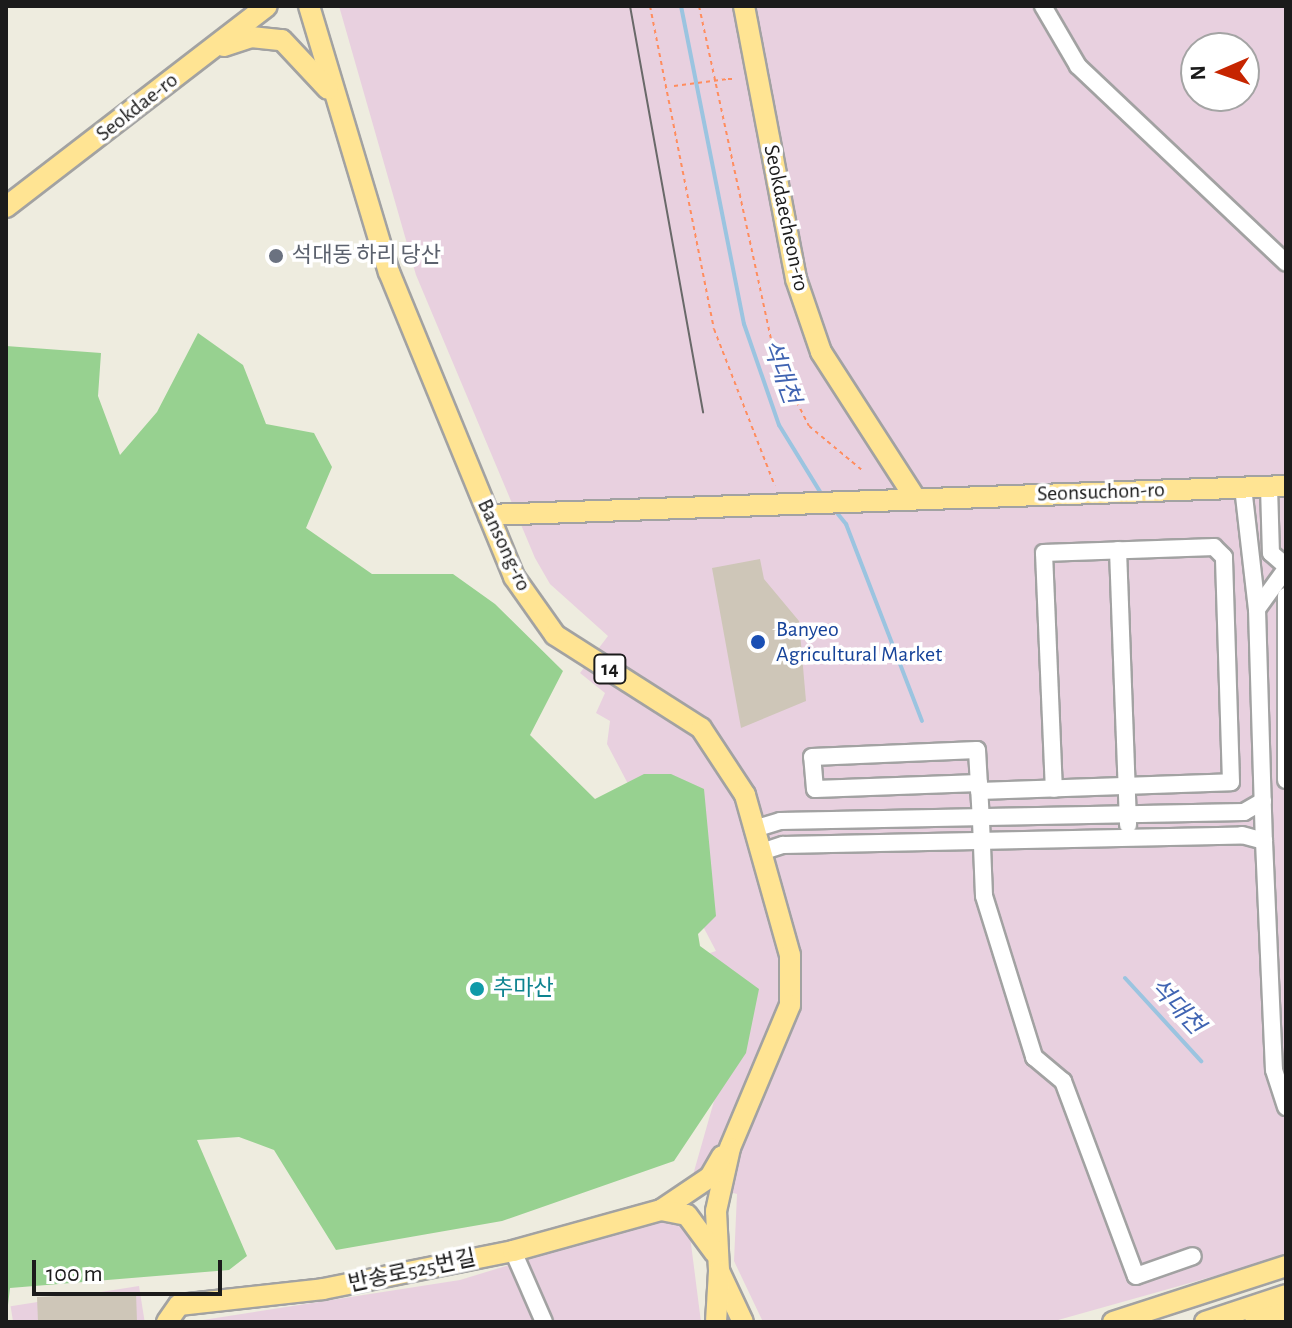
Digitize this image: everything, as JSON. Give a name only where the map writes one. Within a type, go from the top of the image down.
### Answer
[{"type":"main road","name":"Bansong-ro","points":[[309,6],[389,272],[514,577],[555,635],[701,728],[745,795],[790,955],[790,1005],[736,1134],[716,1211],[718,1265],[743,1322]]},
{"type":"main road","name":"Seokdaecheon-ro","points":[[744,6],[796,279],[821,352],[915,498]]},
{"type":"main road","name":"Seokdae-ro","points":[[6,207],[209,52],[259,9]]},
{"type":"main road","points":[[209,52],[251,37],[282,40],[338,102]]},
{"type":"main road","name":"Seonsuchon-ro","points":[[489,515],[1278,486]]},
{"type":"main road","name":"반송로525번길","points":[[167,1322],[179,1305],[323,1289],[513,1251],[661,1210],[710,1177],[736,1134]]},
{"type":"main road","points":[[661,1210],[687,1215],[718,1265],[712,1294],[716,1322]]},
{"type":"main road","points":[[1113,1322],[1286,1266]]},
{"type":"main road","points":[[1158,1322],[1286,1279]]},
{"type":"main road","points":[[1205,1322],[1286,1295]]},
{"type":"main road","points":[[1255,1322],[1286,1312]]},
{"type":"street","points":[[1043,6],[1078,66],[1286,263]]},
{"type":"street","points":[[1278,486],[1271,553],[1286,567],[1282,589],[1286,780]]},
{"type":"street","points":[[1243,487],[1257,609],[1274,1070],[1286,1107]]},
{"type":"street","points":[[1054,789],[1044,553],[1214,547],[1224,557],[1231,782],[1054,789],[979,787],[815,789],[812,757],[977,750],[979,787],[981,821],[984,896],[1014,1004],[1034,1057],[1063,1081],[1136,1276],[1193,1256]]},
{"type":"street","points":[[1118,550],[1129,839]]},
{"type":"street","points":[[1257,609],[1282,589]]},
{"type":"street","points":[[754,829],[780,821],[981,821],[1244,812],[1263,801]]},
{"type":"street","points":[[761,852],[783,845],[1242,835],[1264,841]]},
{"type":"street","points":[[513,1251],[544,1322]]},
{"type":"path","points":[[650,6],[714,329],[776,489]]},
{"type":"path","points":[[699,6],[775,359],[809,426],[863,471]]},
{"type":"path","points":[[666,88],[734,79]]},
{"type":"shaded area","points":[[339,6],[1286,6],[1286,1256],[1051,1322],[763,1322],[734,1261],[737,1194],[691,1182],[722,1073],[707,954],[716,951],[607,744],[610,721],[596,713],[605,693],[580,673],[608,636],[550,584],[535,558],[416,275]]},
{"type":"shaded area","points":[[663,1218],[681,1223],[690,1236],[701,1322],[190,1322],[460,1280]]},
{"type":"shaded area","points":[[139,1286],[145,1322],[13,1322],[11,1306]]},
{"type":"green space","points":[[198,333],[243,365],[266,424],[314,433],[332,467],[306,528],[372,574],[453,574],[495,604],[563,671],[530,735],[595,799],[644,774],[671,774],[704,789],[716,916],[698,934],[700,946],[759,989],[746,1053],[674,1161],[502,1221],[336,1250],[274,1150],[239,1137],[197,1140],[247,1256],[229,1270],[10,1288],[6,1322],[6,346],[101,353],[98,396],[120,455],[157,412]]},
{"type":"building","points":[[760,559],[764,579],[799,621],[806,701],[741,728],[712,568]]},
{"type":"building","points":[[136,1292],[137,1322],[38,1322],[37,1297]]},
{"type":"waterway","name":"석대천","points":[[681,6],[744,324],[779,425],[822,495]]},
{"type":"waterway","name":"석대천","points":[[833,508],[846,524],[922,721]]},
{"type":"waterway","name":"석대천","points":[[1125,978],[1201,1061]]},
{"type":"tram line","points":[[630,6],[703,413]]},
{"type":"place","name":"석대동 하리 당산","points":[[276,256]]},
{"type":"place","name":"Banyeo Agricultural Market","points":[[758,642]]},
{"type":"place","name":"추마산","points":[[477,989]]}]
